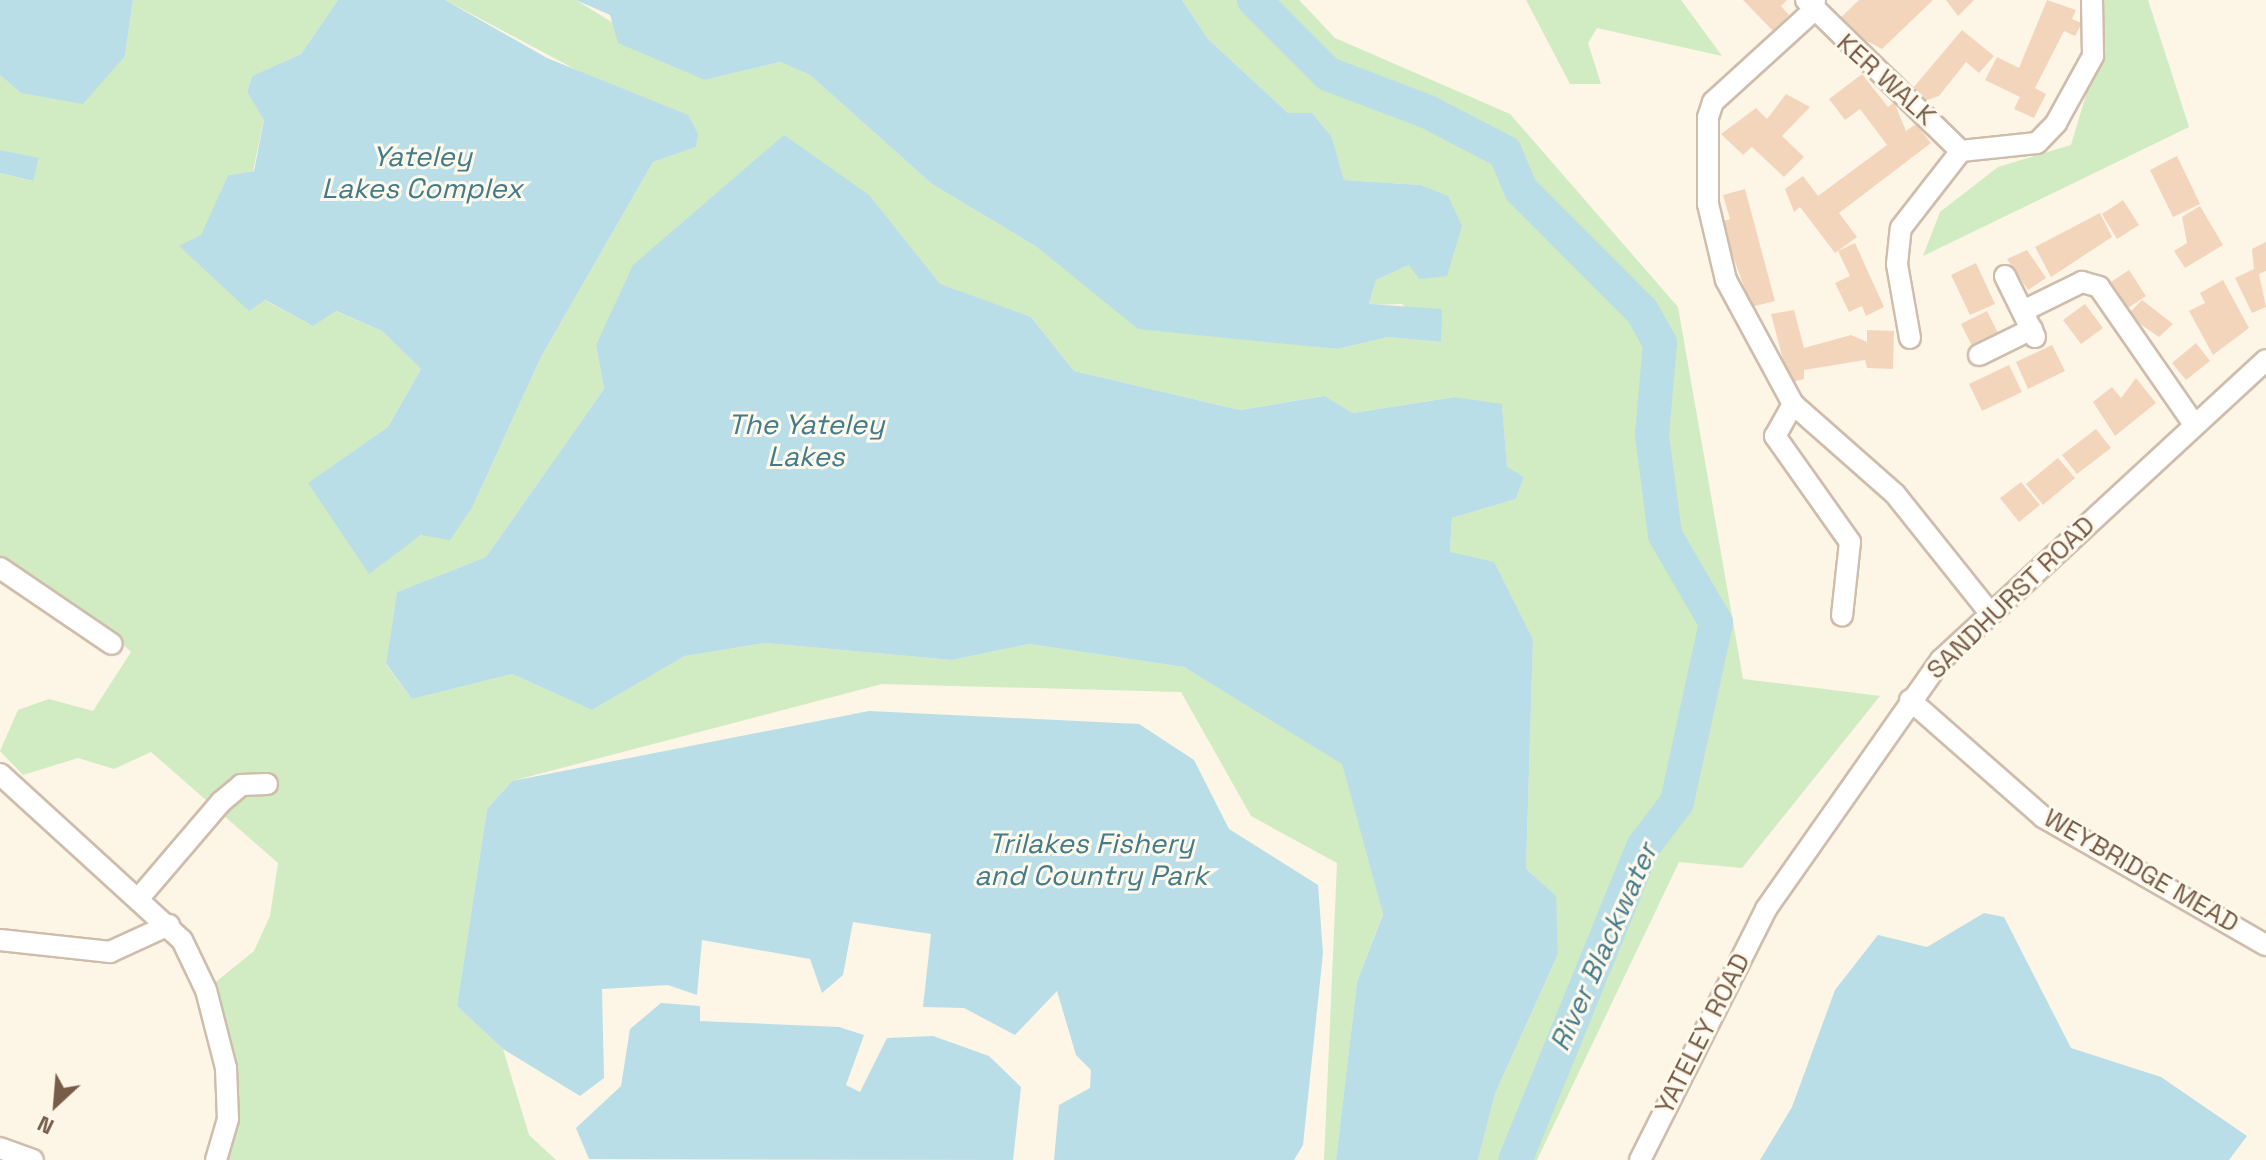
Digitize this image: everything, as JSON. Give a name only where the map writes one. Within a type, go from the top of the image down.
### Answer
[{"type":"street","points":[[1910,338],[1897,264],[1901,228],[1961,151],[2037,143],[2056,123],[2093,56],[2092,0]]},
{"type":"street","points":[[1811,4],[1713,102],[1706,134],[1708,204],[1726,280],[1793,404],[1895,494],[1990,613]]},
{"type":"street","name":"KER WALK","points":[[1811,4],[1914,98],[1961,151]]},
{"type":"street","points":[[2005,276],[2030,326]]},
{"type":"street","points":[[1979,355],[2030,326],[2082,282],[2099,287],[2194,424]]},
{"type":"street","name":"SANDHURST ROAD","points":[[1766,909],[1910,700],[1990,613],[2266,360]]},
{"type":"street","points":[[1793,404],[1775,436],[1850,542],[1842,616]]},
{"type":"street","points":[[0,568],[112,644]]},
{"type":"street","name":"WEYBRIDGE MEAD","points":[[1910,700],[2043,817],[2266,945]]},
{"type":"street","points":[[0,774],[169,925],[206,990],[226,1068],[228,1119],[216,1160]]},
{"type":"street","points":[[139,898],[197,829],[241,785],[267,784]]},
{"type":"street","name":"YATELEY ROAD","points":[[1640,1160],[1766,909]]},
{"type":"street","points":[[0,940],[110,952],[169,925]]},
{"type":"street","points":[[0,1148],[33,1160]]},
{"type":"green space","points":[[133,0],[338,0],[301,54],[252,76],[247,92],[264,119],[253,171],[228,175],[201,236],[264,300],[313,326],[335,311],[382,331],[421,369],[388,427],[309,483],[369,573],[385,556],[473,506],[541,357],[653,162],[696,147],[697,134],[445,0],[576,0],[705,80],[780,62],[810,75],[932,184],[1037,247],[1249,336],[1338,349],[1388,337],[1441,342],[1402,304],[1369,305],[1376,280],[1409,265],[1420,185],[1344,180],[1332,137],[1312,113],[1288,113],[1208,39],[1182,0],[1299,0],[1335,38],[1510,114],[1678,307],[1743,679],[1880,696],[1742,868],[1679,862],[1537,1160],[1478,1160],[1495,1094],[1558,954],[1555,896],[1526,869],[1533,640],[1450,552],[1452,518],[1516,499],[1524,477],[1507,468],[1502,405],[1453,397],[1353,413],[1323,396],[1240,410],[1074,371],[1031,317],[940,285],[869,196],[596,345],[604,389],[486,557],[397,592],[386,665],[412,699],[512,674],[592,710],[685,656],[765,643],[952,660],[1029,644],[1184,667],[1342,763],[1383,913],[1357,982],[1336,1160],[1324,1160],[1337,863],[1251,816],[1181,692],[882,684],[512,781],[487,809],[457,1006],[503,1049],[529,1135],[556,1160],[216,1160],[228,1119],[206,990],[254,951],[270,916],[278,863],[151,752],[114,769],[78,758],[23,775],[0,751],[18,710],[49,699],[93,711],[131,652],[101,624],[0,558],[0,173],[32,181],[39,159],[0,150],[0,75],[21,93],[125,56]]},
{"type":"green space","points":[[1526,0],[1681,0],[1722,56],[1597,28],[1588,43],[1601,84],[1570,84]]},
{"type":"green space","points":[[2096,0],[2148,0],[2189,127],[1923,256],[1940,212],[1998,167],[2071,145],[2105,31]]},
{"type":"water","points":[[0,0],[133,0],[125,56],[83,104],[21,93],[0,75]]},
{"type":"water","name":"Yateley Lakes Complex","points":[[338,0],[445,0],[547,58],[688,115],[698,134],[696,147],[653,162],[541,357],[473,506],[450,540],[421,535],[369,574],[308,483],[388,427],[421,369],[382,331],[336,311],[313,326],[265,300],[249,311],[179,246],[201,235],[228,175],[254,171],[264,120],[247,92],[252,76],[301,54]]},
{"type":"water","points":[[576,0],[1182,0],[1208,39],[1288,113],[1312,113],[1332,137],[1344,180],[1420,185],[1448,196],[1462,226],[1447,276],[1419,279],[1409,265],[1376,280],[1369,304],[1442,309],[1441,342],[1388,337],[1338,349],[1138,329],[1037,247],[932,184],[810,75],[780,62],[705,80],[618,43],[610,15]]},
{"type":"water","name":"The Yateley Lakes","points":[[784,135],[869,195],[940,284],[1031,317],[1074,371],[1240,410],[1324,396],[1353,413],[1454,397],[1502,404],[1507,467],[1524,477],[1516,499],[1452,518],[1450,552],[1494,562],[1533,640],[1526,869],[1556,896],[1558,954],[1495,1094],[1478,1160],[1336,1160],[1357,982],[1383,914],[1342,764],[1184,667],[1029,644],[952,660],[765,643],[685,656],[592,710],[512,674],[412,699],[386,664],[397,592],[486,557],[604,389],[596,345],[633,265]]},
{"type":"water","points":[[0,150],[39,158],[33,181],[0,173]]},
{"type":"water","name":"Trilakes Fishery and Country Park","points":[[869,711],[1139,724],[1194,760],[1229,829],[1318,885],[1323,953],[1303,1145],[1294,1160],[1054,1160],[1059,1105],[1090,1088],[1091,1070],[1076,1055],[1057,991],[1015,1035],[964,1008],[923,1007],[931,934],[853,922],[843,975],[822,993],[810,959],[702,940],[697,995],[668,985],[602,989],[604,1078],[580,1096],[503,1049],[457,1006],[487,809],[512,781]]},
{"type":"water","points":[[1984,913],[2004,917],[2071,1048],[2161,1077],[2247,1136],[2229,1160],[1760,1160],[1792,1107],[1835,990],[1878,935],[1927,947]]},
{"type":"water","points":[[661,1003],[700,1006],[700,1021],[839,1027],[864,1035],[846,1085],[860,1092],[887,1038],[933,1036],[989,1056],[1021,1087],[1013,1160],[589,1159],[576,1128],[621,1086],[630,1029]]},
{"type":"building","points":[[1743,0],[1787,0],[1781,6],[1789,15],[1773,31]]},
{"type":"building","points":[[1859,0],[1933,0],[1882,49],[1834,24]]},
{"type":"building","points":[[1946,0],[1974,0],[1958,16]]},
{"type":"building","points":[[2047,0],[2076,10],[2072,19],[2082,23],[2075,36],[2064,31],[2035,88],[2046,94],[2034,118],[2014,109],[2020,97],[1985,80],[1997,57],[2019,68]]},
{"type":"building","points":[[1962,30],[1994,56],[1979,73],[1966,62],[1939,96],[1927,100],[1913,88]]},
{"type":"building","points":[[1862,74],[1888,107],[1894,102],[1906,131],[1916,124],[1931,143],[1839,213],[1857,237],[1835,253],[1800,207],[1794,212],[1785,189],[1803,176],[1818,196],[1887,145],[1860,109],[1845,120],[1829,99]]},
{"type":"building","points":[[1786,94],[1810,107],[1782,136],[1804,157],[1784,177],[1752,147],[1743,155],[1721,134],[1756,108],[1767,119]]},
{"type":"building","points":[[2177,156],[2200,204],[2173,217],[2150,170]]},
{"type":"building","points":[[1745,189],[1775,301],[1751,307],[1721,222],[1730,219],[1723,195]]},
{"type":"building","points":[[2123,200],[2139,225],[2117,239],[2102,214]]},
{"type":"building","points":[[2200,206],[2223,245],[2185,268],[2174,251],[2187,243],[2182,217]]},
{"type":"building","points":[[2100,213],[2112,237],[2051,277],[2035,247]]},
{"type":"building","points":[[2266,242],[2266,271],[2259,274],[2266,307],[2252,313],[2235,278],[2254,269],[2252,249]]},
{"type":"building","points":[[1855,243],[1884,307],[1866,316],[1862,306],[1849,312],[1835,283],[1850,276],[1838,251]]},
{"type":"building","points":[[2027,250],[2046,278],[2028,290],[2007,259]]},
{"type":"building","points":[[1976,263],[1995,304],[1970,315],[1951,275]]},
{"type":"building","points":[[2129,270],[2146,296],[2128,308],[2111,282]]},
{"type":"building","points":[[2223,280],[2249,328],[2213,355],[2189,311],[2205,303],[2200,293]]},
{"type":"building","points":[[2142,300],[2173,324],[2159,337],[2127,315]]},
{"type":"building","points":[[2085,304],[2103,328],[2081,344],[2063,320]]},
{"type":"building","points":[[1794,310],[1804,348],[1851,335],[1867,342],[1867,330],[1894,331],[1893,369],[1867,368],[1865,360],[1804,370],[1804,379],[1789,383],[1771,314]]},
{"type":"building","points":[[1987,311],[2000,337],[1974,350],[1961,324]]},
{"type":"building","points":[[2196,343],[2210,361],[2186,380],[2172,363]]},
{"type":"building","points":[[2052,345],[2065,371],[2028,389],[2016,362]]},
{"type":"building","points":[[2009,365],[2022,392],[1982,411],[1969,384]]},
{"type":"building","points":[[2136,378],[2156,403],[2115,436],[2093,402],[2112,387],[2121,398]]},
{"type":"building","points":[[2096,429],[2111,448],[2077,474],[2062,455]]},
{"type":"building","points":[[2058,458],[2075,478],[2043,505],[2026,484]]},
{"type":"building","points":[[2021,482],[2040,505],[2019,522],[2000,498]]},
{"type":"waterway","name":"River Blackwater","points":[[1254,0],[1328,74],[1428,112],[1505,152],[1521,190],[1642,311],[1660,343],[1652,435],[1665,535],[1716,623],[1677,802],[1643,847],[1515,1160]]}]
